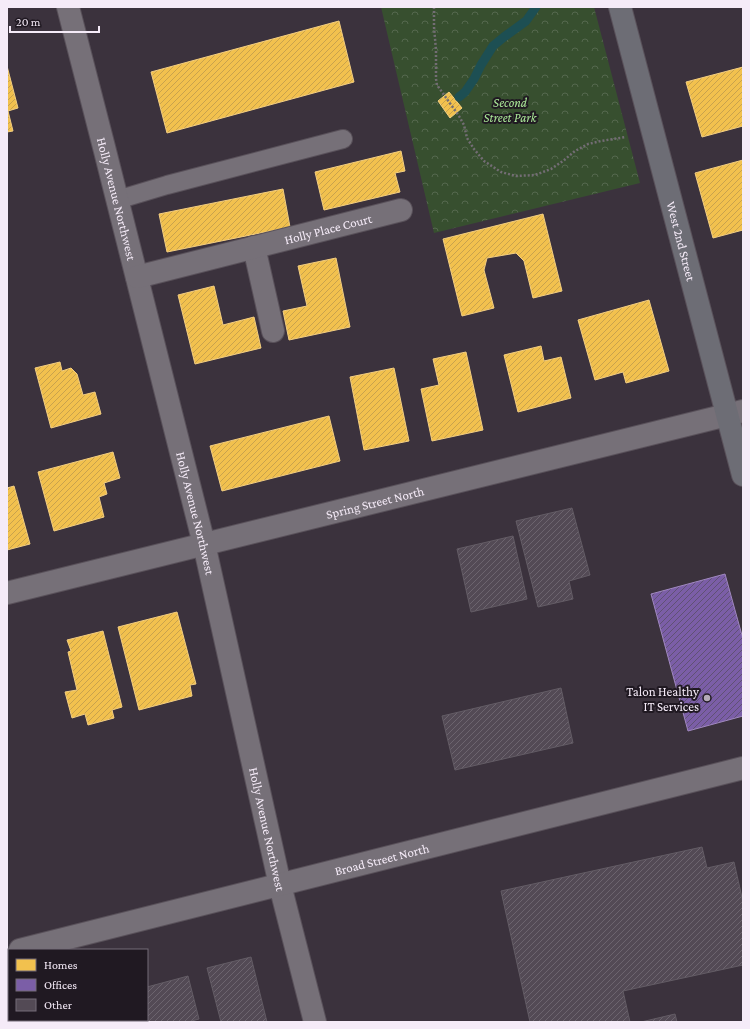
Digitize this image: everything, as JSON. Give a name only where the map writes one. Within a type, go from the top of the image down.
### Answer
[{"type":"main road","name":"West 2nd Street","points":[[620,7],[735,413],[743,475]]},
{"type":"street","name":"Holly Avenue Northwest","points":[[68,7],[204,544],[280,884],[315,1022]]},
{"type":"street","name":"Holly Place Court","points":[[137,277],[401,210]]},
{"type":"street","points":[[254,247],[272,331]]},
{"type":"street","name":"Spring Street North","points":[[7,593],[735,413]]},
{"type":"street","name":"Broad Street North","points":[[24,949],[743,768]]},
{"type":"lane","points":[[117,200],[174,183],[343,138]]},
{"type":"path","points":[[434,7],[436,79],[438,85],[464,125],[467,138],[484,161],[501,172],[516,176],[535,174],[551,169],[564,161],[575,151],[588,144],[633,136]]},
{"type":"green space","name":"Second Street Park","points":[[381,7],[594,7],[640,183],[434,233]]},
{"type":"building: Homes","points":[[339,21],[354,82],[167,133],[151,72]]},
{"type":"building: Homes","points":[[7,66],[18,108],[8,111],[13,131],[7,132]]},
{"type":"building: Homes","points":[[743,67],[743,126],[702,137],[686,82]]},
{"type":"building: Homes","points":[[449,92],[462,108],[450,118],[438,101]]},
{"type":"building: Homes","points":[[401,151],[405,171],[395,173],[400,192],[324,210],[315,172]]},
{"type":"building: Homes","points":[[743,160],[743,230],[713,238],[695,173]]},
{"type":"building: Homes","points":[[283,189],[290,227],[167,252],[159,214]]},
{"type":"building: Homes","points":[[543,214],[562,291],[533,298],[524,261],[516,253],[487,258],[484,270],[494,308],[462,316],[443,239]]},
{"type":"building: Homes","points":[[336,258],[350,327],[289,340],[283,311],[307,306],[298,266]]},
{"type":"building: Homes","points":[[214,286],[223,325],[254,317],[261,348],[195,364],[178,295]]},
{"type":"building: Homes","points":[[649,300],[669,371],[626,383],[623,372],[595,380],[578,320]]},
{"type":"building: Homes","points":[[541,346],[544,361],[561,357],[571,398],[518,412],[504,355]]},
{"type":"building: Homes","points":[[466,352],[483,430],[432,441],[421,389],[439,385],[433,359]]},
{"type":"building: Homes","points":[[60,362],[62,371],[71,368],[77,374],[83,395],[95,392],[101,414],[51,428],[35,368]]},
{"type":"building: Homes","points":[[394,368],[409,441],[364,450],[350,377]]},
{"type":"building: Homes","points":[[329,416],[340,461],[222,491],[210,446]]},
{"type":"building: Homes","points":[[113,452],[120,478],[104,483],[107,494],[99,497],[104,517],[54,531],[38,472]]},
{"type":"building: Homes","points":[[14,486],[30,544],[7,550],[7,488]]},
{"type":"building: Homes","points":[[177,612],[196,684],[190,685],[192,696],[139,710],[118,627]]},
{"type":"building: Homes","points":[[103,631],[122,707],[112,710],[114,718],[88,725],[85,714],[72,718],[65,692],[77,690],[68,652],[71,651],[67,640]]},
{"type":"building: Offices","points":[[725,574],[743,639],[743,716],[688,731],[651,594]]},
{"type":"building: Other","points":[[572,508],[590,575],[569,581],[573,599],[538,607],[516,521]]},
{"type":"building: Other","points":[[513,536],[527,599],[471,612],[457,549]]},
{"type":"building: Other","points":[[561,688],[573,743],[455,770],[442,716]]},
{"type":"building: Other","points":[[702,847],[707,868],[734,862],[743,902],[743,965],[623,991],[630,1022],[530,1022],[501,891]]},
{"type":"building: Other","points":[[251,957],[267,1022],[221,1022],[207,968]]},
{"type":"building: Other","points":[[188,976],[199,1019],[188,1022],[82,1022],[148,1021],[148,987]]},
{"type":"building: Other","points":[[675,1014],[677,1022],[641,1022]]},
{"type":"waterway","points":[[459,97],[465,92],[474,79],[493,46],[526,21],[536,7]]},
{"type":"place","name":"Talon Healthy IT Services","points":[[707,698]]}]
